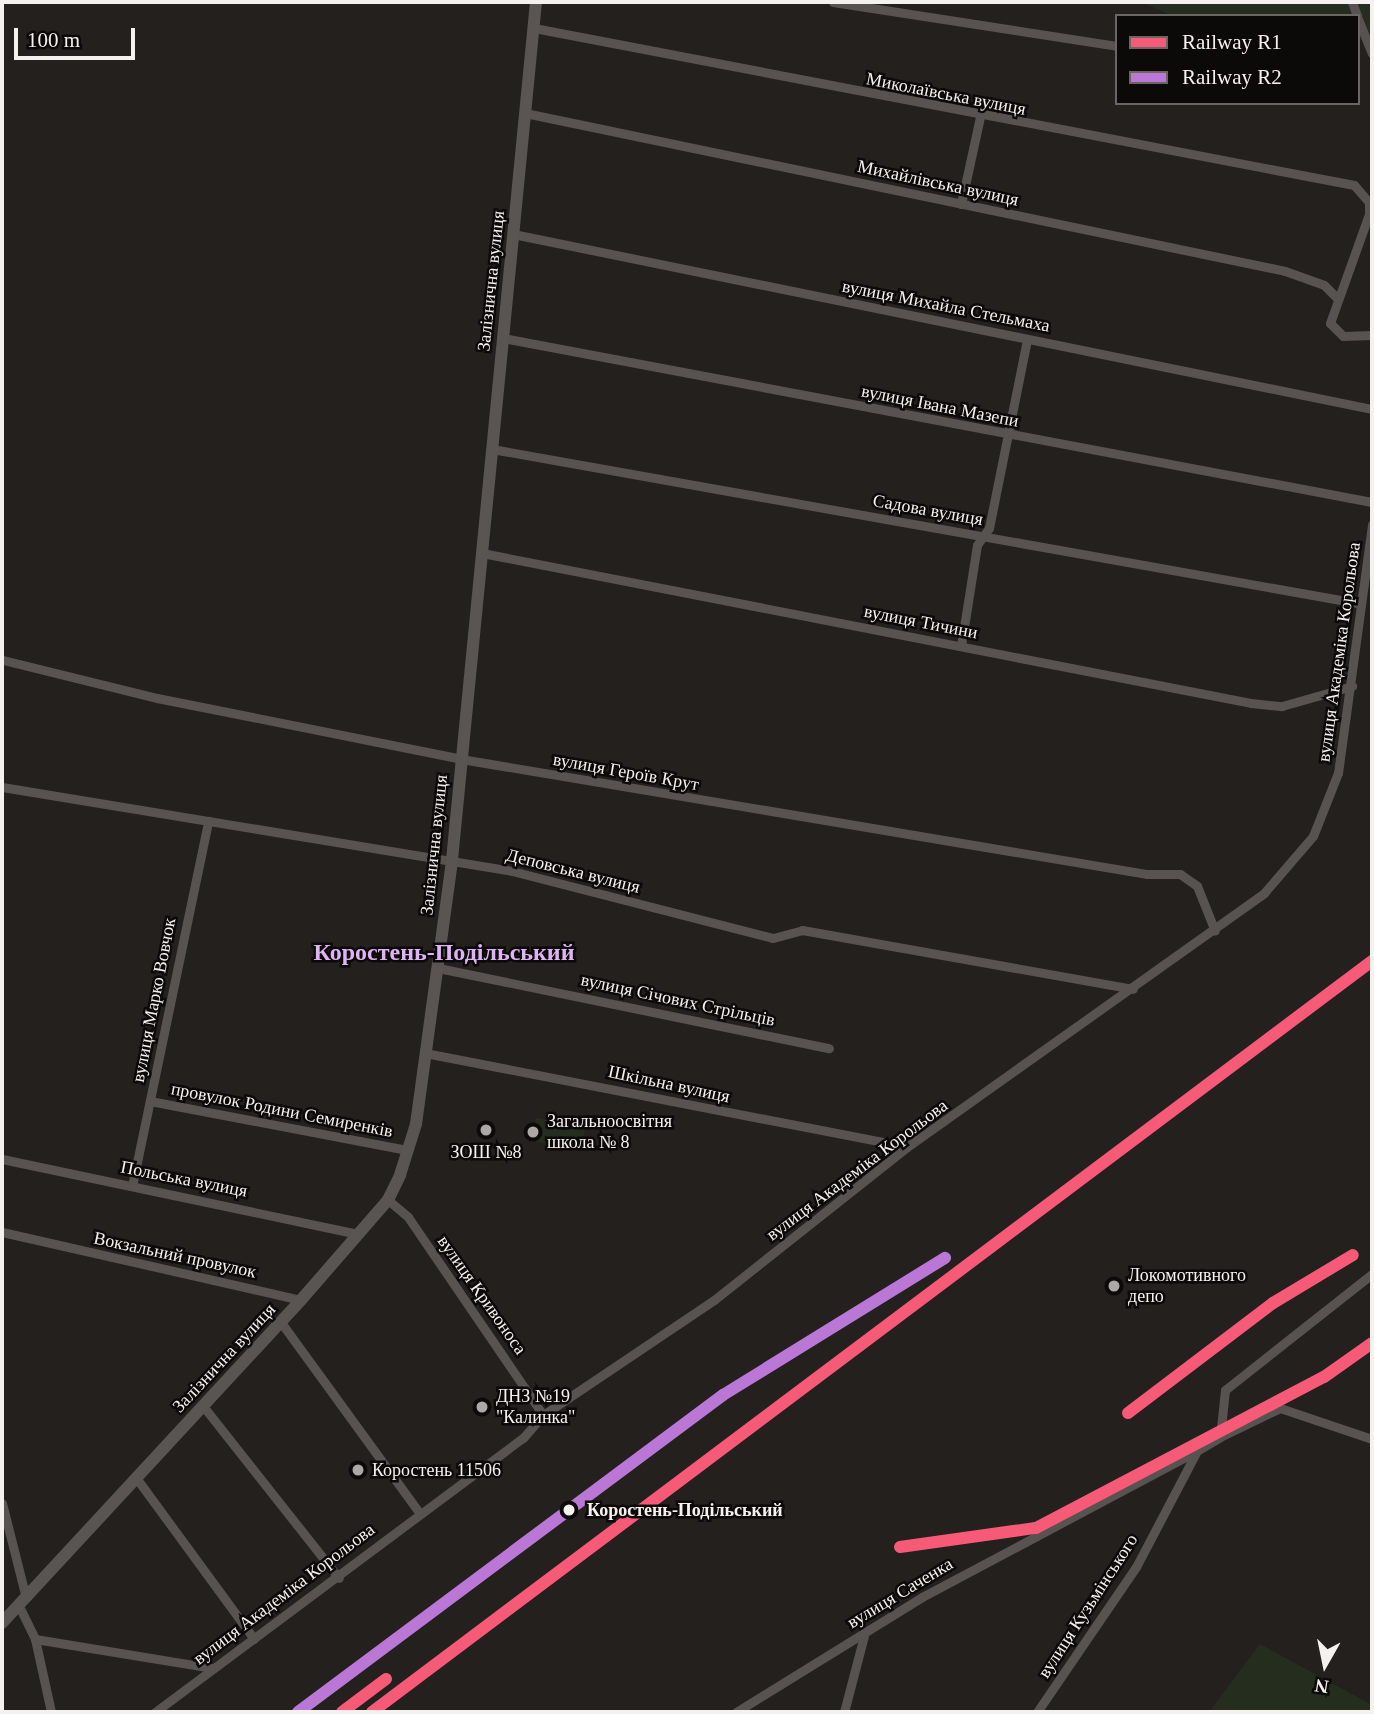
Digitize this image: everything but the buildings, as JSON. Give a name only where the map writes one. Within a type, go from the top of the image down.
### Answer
[{"type":"street","name":"Залізнична вулиця","points":[[2,1623],[359,1234],[388,1200],[408,1150],[438,968],[452,860],[536,2]]},
{"type":"street","points":[[833,2],[1115,46]]},
{"type":"street","name":"Миколаївська вулиця","points":[[534,28],[980,117],[1354,185],[1371,197]]},
{"type":"street","points":[[1361,31],[1372,53]]},
{"type":"street","name":"Михайлівська вулиця","points":[[526,113],[1285,271],[1324,285],[1337,298]]},
{"type":"street","points":[[961,204],[980,117]]},
{"type":"street","points":[[1371,197],[1337,298],[1333,331],[1372,335]]},
{"type":"street","name":"вулиця Михайла Стельмаха","points":[[513,234],[1372,408]]},
{"type":"street","name":"вулиця Івана Мазепи","points":[[503,338],[1372,502]]},
{"type":"street","points":[[961,646],[977,545],[985,536],[1027,339]]},
{"type":"street","name":"Садова вулиця","points":[[492,449],[1357,603]]},
{"type":"street","name":"вулиця Академіка Корольова","points":[[155,1712],[339,1577],[418,1511],[523,1438],[543,1415],[714,1300],[907,1147],[1215,931],[1264,893],[1313,836],[1338,773],[1352,685],[1357,603],[1372,524]]},
{"type":"street","name":"вулиця Тичини","points":[[482,553],[1282,706],[1352,685]]},
{"type":"street","name":"вулиця Героїв Крут","points":[[3,660],[157,698],[461,758],[1133,872],[1180,874],[1197,886],[1215,931]]},
{"type":"street","name":"Деповська вулиця","points":[[2,787],[452,860],[773,938],[802,930],[1133,989]]},
{"type":"street","name":"вулиця Марко Вовчок","points":[[132,1186],[208,821]]},
{"type":"street","name":"вулиця Січових Стрільців","points":[[438,968],[830,1048]]},
{"type":"street","name":"Шкільна вулиця","points":[[425,1053],[907,1147]]},
{"type":"street","name":"провулок Родини Семиренків","points":[[150,1101],[408,1150]]},
{"type":"street","name":"Польська вулиця","points":[[2,1159],[359,1234]]},
{"type":"street","name":"вулиця Кривоноса","points":[[388,1200],[408,1217],[543,1415]]},
{"type":"street","name":"Вокзальний провулок","points":[[2,1232],[301,1300]]},
{"type":"street","points":[[1220,1437],[1219,1409],[1230,1383],[1372,1274]]},
{"type":"street","points":[[280,1321],[418,1511]]},
{"type":"street","points":[[203,1406],[339,1577]]},
{"type":"street","points":[[1197,1451],[1270,1409],[1289,1410],[1372,1439]]},
{"type":"street","name":"вулиця Саченка","points":[[736,1712],[865,1632],[1197,1451]]},
{"type":"street","name":"вулиця Кузьмінського","points":[[1037,1712],[1136,1567],[1197,1451]]},
{"type":"street","points":[[137,1479],[254,1639]]},
{"type":"street","points":[[2,1503],[22,1602],[35,1639],[51,1712]]},
{"type":"street","points":[[844,1712],[865,1632]]},
{"type":"street","points":[[35,1639],[212,1668]]},
{"type":"green space","points":[[1141,2],[1372,2],[1372,47],[1369,40],[1360,40],[1360,14],[1168,14]]},
{"type":"green space","points":[[536,1118],[585,1127],[581,1149],[532,1141]]},
{"type":"green space","points":[[1260,1644],[1372,1705],[1372,1712],[1209,1712]]},
{"type":"rail line","name":"R1","points":[[372,1712],[1372,961]]},
{"type":"rail line","name":"R1","points":[[1128,1413],[1273,1303],[1353,1255]]},
{"type":"rail line","name":"R2","points":[[298,1712],[723,1395],[945,1258]]},
{"type":"rail line","name":"R1","points":[[900,1547],[1036,1528],[1324,1377],[1372,1343]]},
{"type":"rail line","name":"R1","points":[[342,1712],[386,1679]]},
{"type":"place","name":"ЗОШ №8","points":[[486,1130]]},
{"type":"place","name":"Загальноосвітня школа № 8","points":[[533,1132]]},
{"type":"place","name":"Локомотивного депо","points":[[1114,1286]]},
{"type":"place","name":"ДНЗ №19 \"Калинка\"","points":[[482,1407]]},
{"type":"place","name":"Коростень 11506","points":[[358,1470]]},
{"type":"place","name":"Коростень-Подільський","points":[[569,1510]]},
{"type":"district","name":"Коростень-Подільський","points":[[444,953]]}]
